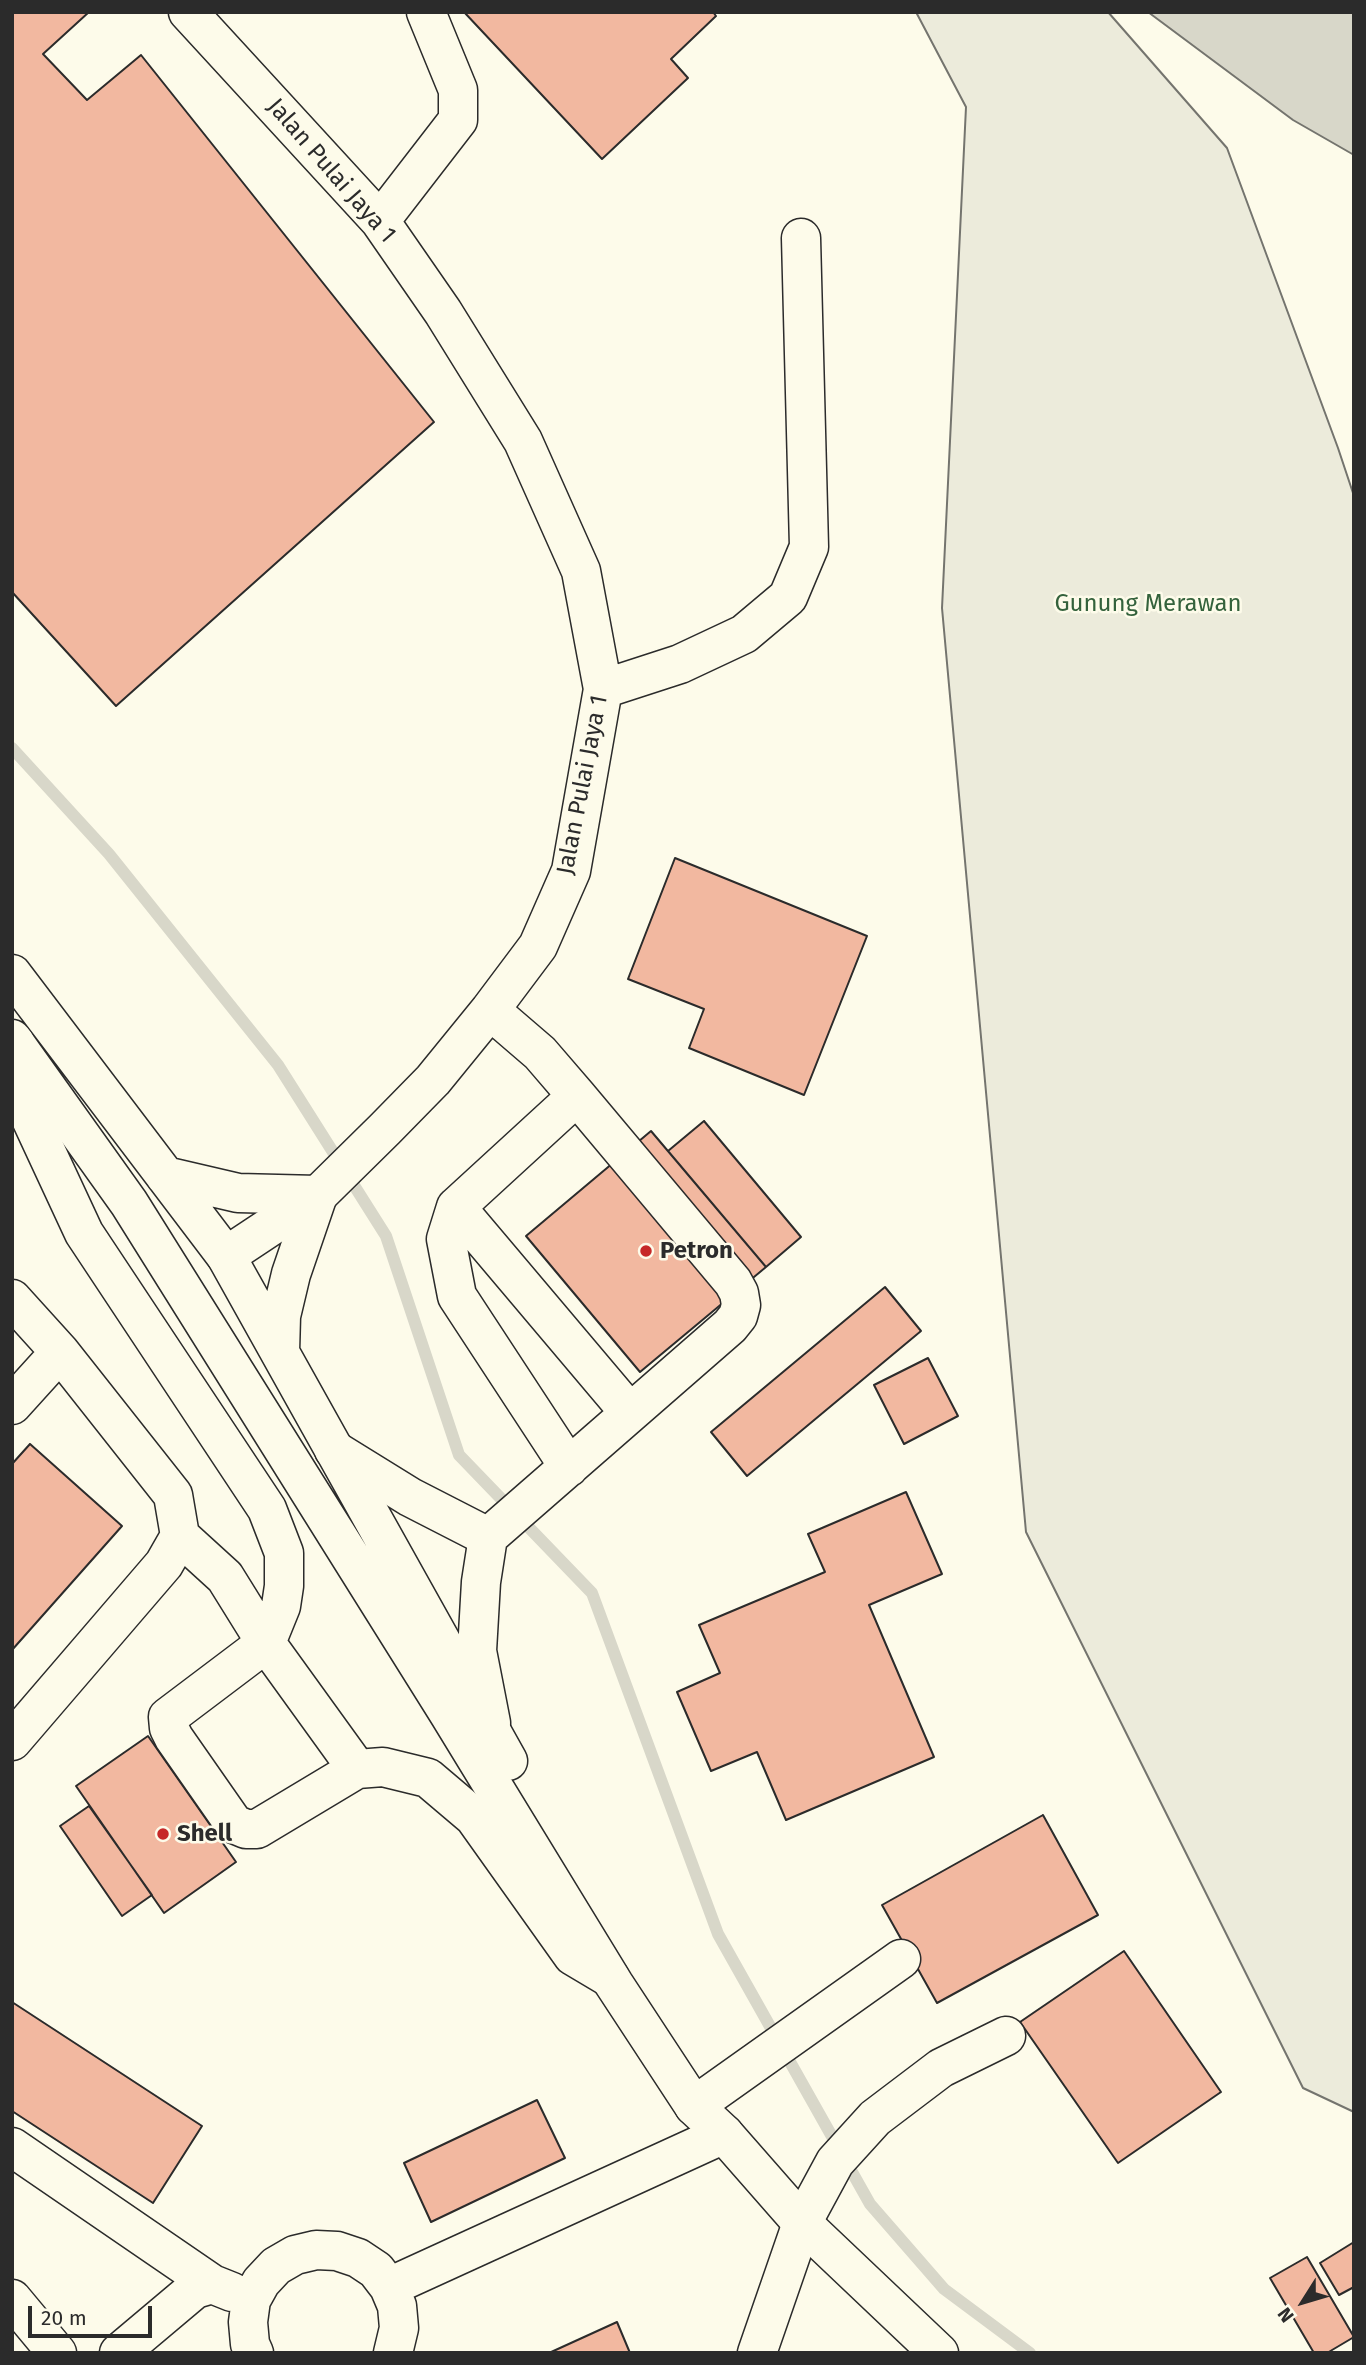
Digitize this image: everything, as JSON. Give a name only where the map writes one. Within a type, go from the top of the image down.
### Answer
[{"type":"main road","name":"Jalan Pulai Jaya 1","points":[[188,12],[380,221],[443,312],[523,441],[581,571],[603,689],[571,871],[538,946],[433,1080],[385,1129],[323,1190],[226,1256]]},
{"type":"main road","points":[[380,221],[458,120],[458,89],[426,12]]},
{"type":"main road","points":[[603,689],[680,664],[744,634],[788,597],[809,547],[801,238]]},
{"type":"main road","points":[[12,974],[226,1256],[495,1739],[636,1976],[724,2134],[802,2223],[939,2353]]},
{"type":"main road","points":[[490,1010],[540,1053],[577,1096],[733,1282],[741,1304],[730,1326],[495,1531],[481,1582],[477,1651],[495,1739]]},
{"type":"main road","points":[[14,1041],[129,1203],[442,1702],[610,1978],[703,2099]]},
{"type":"main road","points":[[14,1041],[31,1119],[84,1233],[267,1509],[284,1553],[281,1606],[266,1643],[168,1717],[174,1738],[234,1824],[246,1829],[257,1829],[357,1769],[383,1767],[428,1778],[474,1816],[573,1956],[610,1978]]},
{"type":"main road","points":[[561,1474],[457,1296],[446,1239],[456,1207],[577,1096]]},
{"type":"main road","points":[[165,1176],[238,1193],[323,1190],[291,1275],[281,1316],[280,1352]]},
{"type":"main road","points":[[129,1203],[179,1247],[195,1256],[226,1256]]},
{"type":"main road","points":[[456,1207],[630,1413]]},
{"type":"main road","points":[[226,1256],[217,1290],[226,1332],[256,1405]]},
{"type":"main road","points":[[12,1299],[60,1352],[173,1495],[180,1536],[225,1577],[266,1643],[357,1769]]},
{"type":"main road","points":[[12,1405],[60,1352]]},
{"type":"main road","points":[[334,1450],[410,1497],[495,1531]]},
{"type":"main road","points":[[12,1741],[164,1564],[180,1536]]},
{"type":"main road","points":[[703,2099],[901,1959]]},
{"type":"main road","points":[[757,2353],[802,2223],[835,2162],[875,2118],[941,2068],[1006,2036]]},
{"type":"main road","points":[[389,2287],[724,2134]]},
{"type":"main road","points":[[12,2147],[212,2284],[251,2300]]},
{"type":"main road","points":[[254,2353],[250,2344],[248,2322],[251,2300],[261,2282],[276,2266],[295,2255],[316,2250],[337,2251],[358,2258],[376,2270],[389,2287],[397,2306],[399,2328],[393,2353]]},
{"type":"main road","points":[[135,2348],[195,2289],[212,2284]]},
{"type":"main road","points":[[12,2299],[57,2353]]},
{"type":"green space","name":"Gunung Merawan","points":[[916,12],[1108,12],[1227,148],[1354,496],[1354,2112],[1303,2088],[1026,1532],[942,608],[966,107]]},
{"type":"shaded area","points":[[1148,12],[1354,12],[1354,155],[1293,120]]},
{"type":"building","points":[[12,12],[89,12],[43,54],[87,100],[141,55],[434,422],[116,706],[12,592]]},
{"type":"building","points":[[464,12],[713,12],[716,16],[671,59],[688,78],[602,159]]},
{"type":"building","points":[[675,858],[867,936],[804,1095],[689,1048],[704,1009],[628,979]]},
{"type":"building","points":[[704,1121],[801,1237],[766,1267],[668,1151]]},
{"type":"building","name":"Petron","points":[[651,1131],[766,1267],[640,1372],[526,1236]]},
{"type":"building","points":[[885,1287],[921,1331],[747,1476],[711,1432]]},
{"type":"building","points":[[928,1358],[958,1416],[904,1444],[874,1385]]},
{"type":"building","points":[[30,1444],[122,1526],[12,1650],[12,1464]]},
{"type":"building","points":[[906,1492],[942,1574],[869,1605],[934,1757],[786,1820],[757,1752],[711,1771],[677,1692],[720,1673],[699,1625],[825,1572],[808,1534]]},
{"type":"building","name":"Shell","points":[[148,1736],[236,1862],[164,1913],[76,1786]]},
{"type":"building","points":[[89,1806],[152,1895],[122,1916],[60,1826]]},
{"type":"building","points":[[1043,1815],[1098,1915],[937,2003],[882,1905]]},
{"type":"building","points":[[1124,1951],[1221,2092],[1118,2163],[1020,2022]]},
{"type":"building","points":[[12,2002],[202,2126],[153,2203],[12,2111]]},
{"type":"building","points":[[537,2100],[565,2158],[431,2222],[404,2163]]},
{"type":"building","points":[[1354,2242],[1354,2287],[1339,2295],[1320,2263]]},
{"type":"building","points":[[1307,2257],[1354,2337],[1327,2353],[1314,2353],[1270,2278]]},
{"type":"building","points":[[617,2322],[630,2353],[549,2353]]},
{"type":"waterway","points":[[12,748],[109,854],[278,1065],[386,1236],[459,1455],[592,1593],[718,1934],[870,2204],[944,2289],[1030,2353]]},
{"type":"place","name":"Petron","points":[[646,1251]]},
{"type":"place","name":"Shell","points":[[163,1834]]}]
